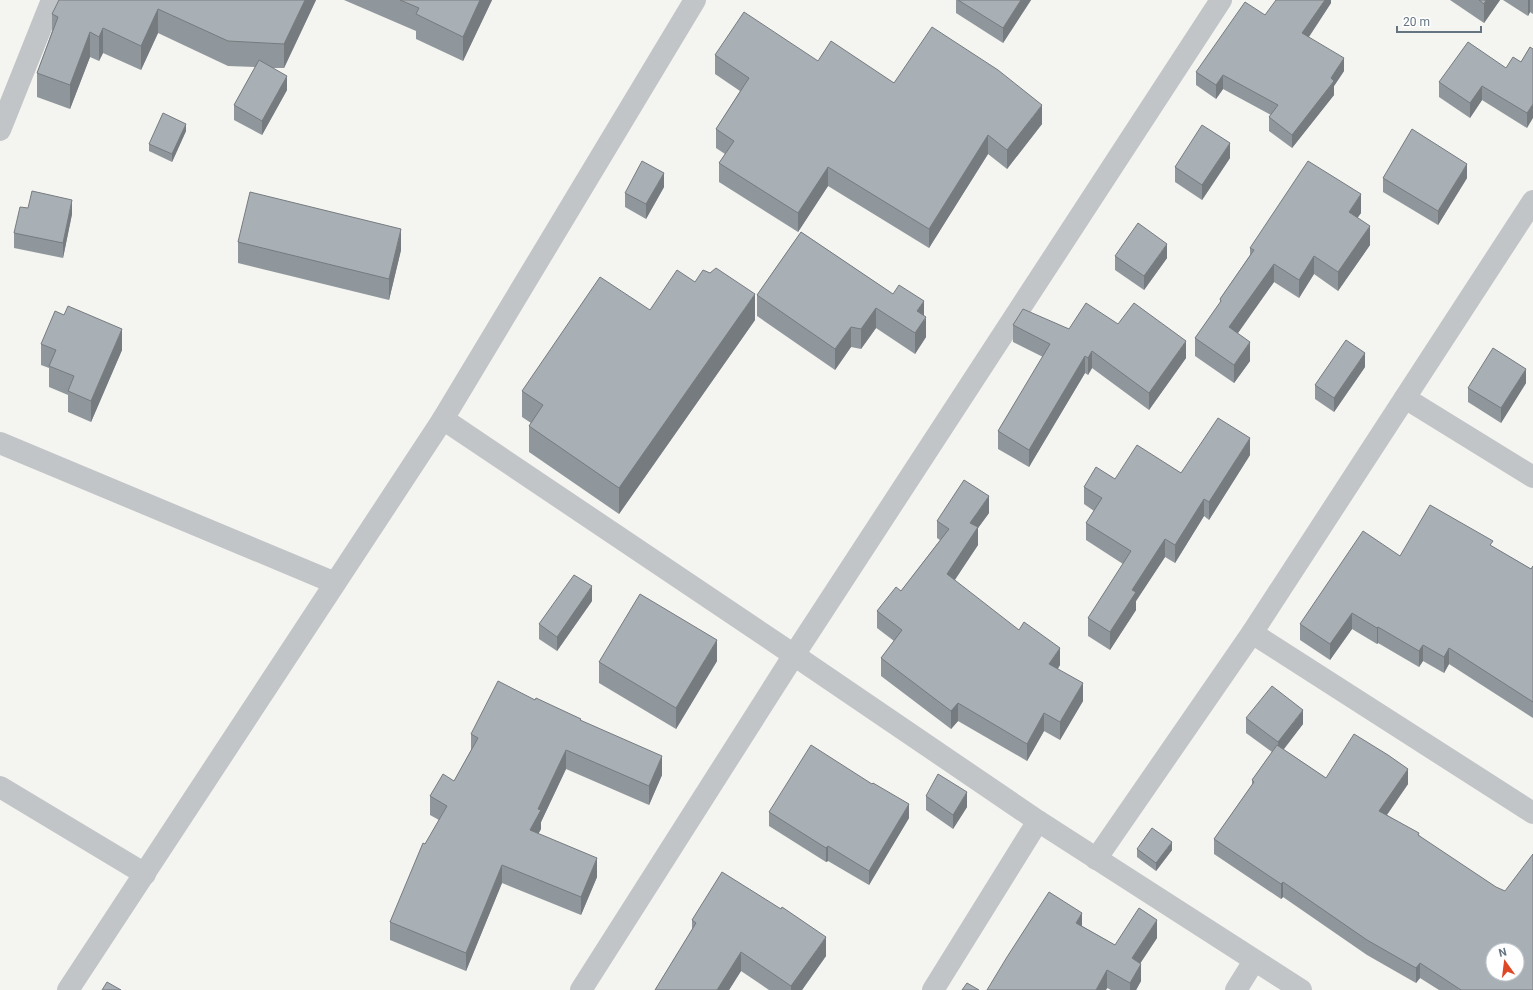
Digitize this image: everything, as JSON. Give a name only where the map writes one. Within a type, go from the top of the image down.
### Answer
[{"type":"street","points":[[0,130],[52,0]]},
{"type":"street","points":[[68,990],[443,419],[696,0]]},
{"type":"street","points":[[581,990],[794,655],[1222,0]]},
{"type":"street","points":[[1096,859],[1252,633],[1533,201]]},
{"type":"street","points":[[1405,398],[1533,477]]},
{"type":"street","points":[[443,419],[794,655],[1038,822],[1254,961],[1302,990]]},
{"type":"street","points":[[0,443],[335,583]]},
{"type":"street","points":[[1252,633],[1533,813]]},
{"type":"street","points":[[0,787],[144,874]]},
{"type":"street","points":[[933,990],[1038,822]]},
{"type":"street","points":[[1236,990],[1254,961]]},
{"type":"building","points":[[59,0],[305,0],[284,44],[228,41],[158,9],[141,46],[103,28],[99,37],[90,32],[70,85],[37,73],[58,17],[52,14]]},
{"type":"building","points":[[400,0],[480,0],[463,37],[416,14],[419,8]]},
{"type":"building","points":[[958,0],[1021,0],[1003,28]]},
{"type":"building","points":[[1276,0],[1325,0],[1302,33],[1344,58],[1331,78],[1334,81],[1292,135],[1269,117],[1278,105],[1223,75],[1216,85],[1196,72],[1245,2],[1265,15]]},
{"type":"building","points":[[1479,0],[1486,0],[1484,4]]},
{"type":"building","points":[[744,12],[818,61],[831,41],[894,83],[932,27],[998,70],[1042,105],[1007,150],[988,135],[929,229],[828,167],[798,213],[719,163],[734,141],[716,129],[749,78],[715,55]]},
{"type":"building","points":[[1468,42],[1506,68],[1513,57],[1521,62],[1530,47],[1533,49],[1533,104],[1527,113],[1482,86],[1470,103],[1439,82]]},
{"type":"building","points":[[259,60],[287,76],[262,121],[234,105]]},
{"type":"building","points":[[163,113],[186,124],[172,154],[149,144]]},
{"type":"building","points":[[1202,125],[1230,143],[1202,185],[1175,167]]},
{"type":"building","points":[[1412,129],[1467,164],[1438,211],[1383,178]]},
{"type":"building","points":[[642,161],[664,173],[646,204],[625,193]]},
{"type":"building","points":[[1308,161],[1361,194],[1349,212],[1370,226],[1338,272],[1314,256],[1299,280],[1274,264],[1229,327],[1250,342],[1234,365],[1195,338],[1254,250],[1250,248]]},
{"type":"building","points":[[32,191],[72,200],[63,243],[14,233],[20,207],[28,208]]},
{"type":"building","points":[[250,192],[401,229],[389,279],[238,242]]},
{"type":"building","points":[[1138,223],[1167,244],[1144,276],[1115,256]]},
{"type":"building","points":[[801,232],[893,294],[899,285],[924,301],[917,311],[926,317],[915,333],[876,308],[861,329],[851,327],[835,349],[757,295]]},
{"type":"building","points":[[716,268],[755,294],[619,488],[529,426],[543,405],[522,391],[600,277],[650,310],[677,270],[695,282],[703,270],[710,273]]},
{"type":"building","points":[[1086,303],[1118,324],[1134,303],[1186,341],[1149,393],[1092,351],[1088,358],[1085,356],[1029,450],[998,431],[1050,344],[1013,325],[1023,309],[1069,329]]},
{"type":"building","points":[[68,306],[122,329],[91,401],[68,391],[74,376],[49,366],[56,350],[41,344],[55,311],[64,315]]},
{"type":"building","points":[[1346,340],[1365,353],[1334,398],[1315,385]]},
{"type":"building","points":[[1493,348],[1526,369],[1501,408],[1468,388]]},
{"type":"building","points":[[1218,418],[1250,438],[1209,502],[1204,499],[1175,545],[1165,539],[1132,590],[1136,592],[1110,632],[1088,618],[1131,551],[1086,523],[1102,498],[1084,487],[1096,467],[1115,479],[1137,445],[1181,473]]},
{"type":"building","points":[[964,480],[989,496],[970,523],[978,527],[947,574],[1019,630],[1024,622],[1060,648],[1049,664],[1083,683],[1060,722],[1044,713],[1027,744],[958,703],[951,711],[881,658],[902,630],[877,611],[896,587],[901,591],[949,529],[937,521]]},
{"type":"building","points":[[1430,505],[1493,541],[1490,545],[1531,569],[1533,566],[1533,702],[1449,648],[1444,657],[1423,645],[1419,651],[1352,613],[1330,644],[1300,624],[1363,531],[1400,556]]},
{"type":"building","points":[[574,575],[592,586],[557,637],[539,624]]},
{"type":"building","points":[[640,594],[717,640],[676,708],[599,662]]},
{"type":"building","points":[[498,681],[535,700],[536,698],[581,719],[580,720],[662,756],[649,786],[566,750],[538,809],[541,810],[530,830],[597,858],[581,897],[502,865],[466,953],[390,922],[423,843],[425,844],[447,806],[430,796],[443,774],[454,781],[478,738],[471,734]]},
{"type":"building","points":[[1272,686],[1303,710],[1278,742],[1246,718]]},
{"type":"building","points":[[1354,734],[1388,755],[1408,769],[1379,811],[1419,833],[1418,835],[1496,887],[1505,891],[1533,854],[1533,990],[1461,990],[1420,963],[1416,968],[1367,940],[1283,882],[1281,884],[1214,839],[1254,782],[1252,780],[1277,745],[1326,778]]},
{"type":"building","points":[[811,745],[872,784],[873,783],[909,804],[869,871],[828,846],[826,848],[769,812]]},
{"type":"building","points":[[938,774],[967,792],[953,815],[926,796]]},
{"type":"building","points":[[1152,828],[1172,842],[1156,863],[1137,849]]},
{"type":"building","points":[[722,872],[781,909],[782,907],[826,937],[791,986],[741,952],[717,990],[655,990],[696,923],[692,920]]},
{"type":"building","points":[[1049,892],[1082,913],[1076,923],[1115,945],[1139,908],[1157,920],[1132,958],[1141,964],[1130,983],[1107,970],[1096,990],[987,990]]},
{"type":"building","points":[[107,982],[121,990],[102,990]]},
{"type":"building","points":[[967,983],[979,990],[962,990]]}]
